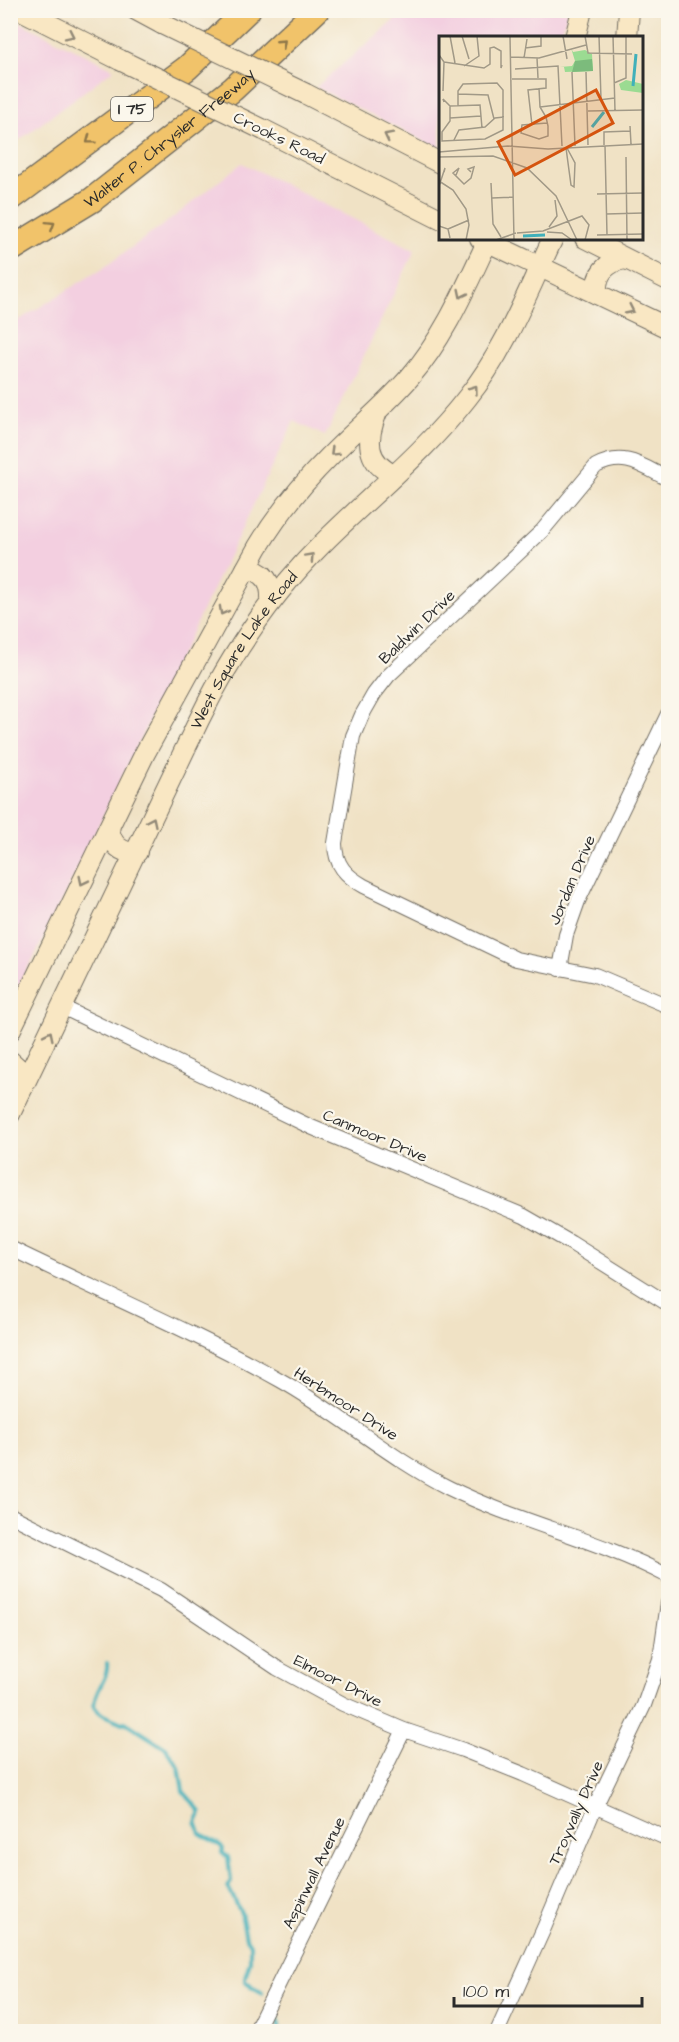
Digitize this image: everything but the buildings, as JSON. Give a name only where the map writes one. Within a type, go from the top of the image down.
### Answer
[{"type":"highway","name":"I 75","points":[[10,199],[187,68],[248,10]]},
{"type":"highway","name":"Walter P. Chrysler Freeway","points":[[10,250],[92,200],[232,90],[317,10]]},
{"type":"main road","name":"Crooks Road","points":[[21,10],[438,215]]},
{"type":"main road","points":[[136,10],[439,161]]},
{"type":"main road","points":[[576,36],[582,10]]},
{"type":"main road","points":[[486,240],[669,328]]},
{"type":"main road","name":"West Square Lake Road","points":[[10,1032],[146,753],[267,532],[302,486],[412,375],[435,344],[453,312],[486,240]]},
{"type":"main road","name":"West Square Lake Road","points":[[10,1114],[218,682],[244,637],[271,601],[323,543],[437,434],[478,384],[504,340],[552,240]]},
{"type":"main road","points":[[589,240],[669,280]]},
{"type":"main road","points":[[597,294],[596,286],[601,272],[615,261],[625,259]]},
{"type":"main road","points":[[376,412],[371,431],[371,456],[380,468],[394,475]]},
{"type":"main road","points":[[246,569],[259,572],[269,580],[271,601]]},
{"type":"main road","points":[[109,828],[115,845],[126,852],[137,852]]},
{"type":"main road","points":[[10,1061],[20,1070],[23,1087]]},
{"type":"street","name":"Baldwin Drive","points":[[560,969],[530,963],[503,953],[349,877],[339,864],[334,843],[350,748],[357,726],[374,694],[388,676],[542,531],[591,471],[609,460],[616,459],[631,461],[669,478]]},
{"type":"street","name":"Jordan Drive","points":[[560,969],[566,935],[578,901],[669,714]]},
{"type":"street","points":[[560,969],[608,979],[669,1006]]},
{"type":"street","name":"Canmoor Drive","points":[[62,1007],[311,1127],[524,1216],[669,1304]]},
{"type":"street","name":"Herbmoor Drive","points":[[10,1248],[211,1344],[280,1380],[329,1409],[409,1465],[450,1488],[482,1503],[615,1550],[669,1576]]},
{"type":"street","name":"Elmoor Drive","points":[[10,1515],[154,1586],[277,1668],[323,1694],[404,1730],[502,1765],[669,1839]]},
{"type":"street","name":"Troyvally Drive","points":[[497,2031],[595,1807],[636,1723],[652,1684],[660,1659],[669,1604]]},
{"type":"street","name":"Aspinwall Avenue","points":[[255,2031],[404,1730]]},
{"type":"shaded area","points":[[405,10],[568,11],[560,36],[439,36],[439,148],[316,87]]},
{"type":"shaded area","points":[[11,18],[114,69],[11,145]]},
{"type":"shaded area","points":[[242,163],[415,250],[325,436],[294,421],[45,936],[11,1000],[11,325],[103,268],[174,217]]},
{"type":"waterway","points":[[107,1663],[106,1674],[96,1695],[94,1706],[103,1715],[122,1723],[125,1722],[167,1749],[179,1767],[183,1791],[201,1812],[196,1822],[200,1833],[221,1846],[222,1853],[228,1857],[231,1881],[228,1887],[241,1913],[246,1938],[250,1944],[250,1961],[245,1981],[262,1993]]},
{"type":"waterway","points":[[276,2009],[280,2032]]}]
